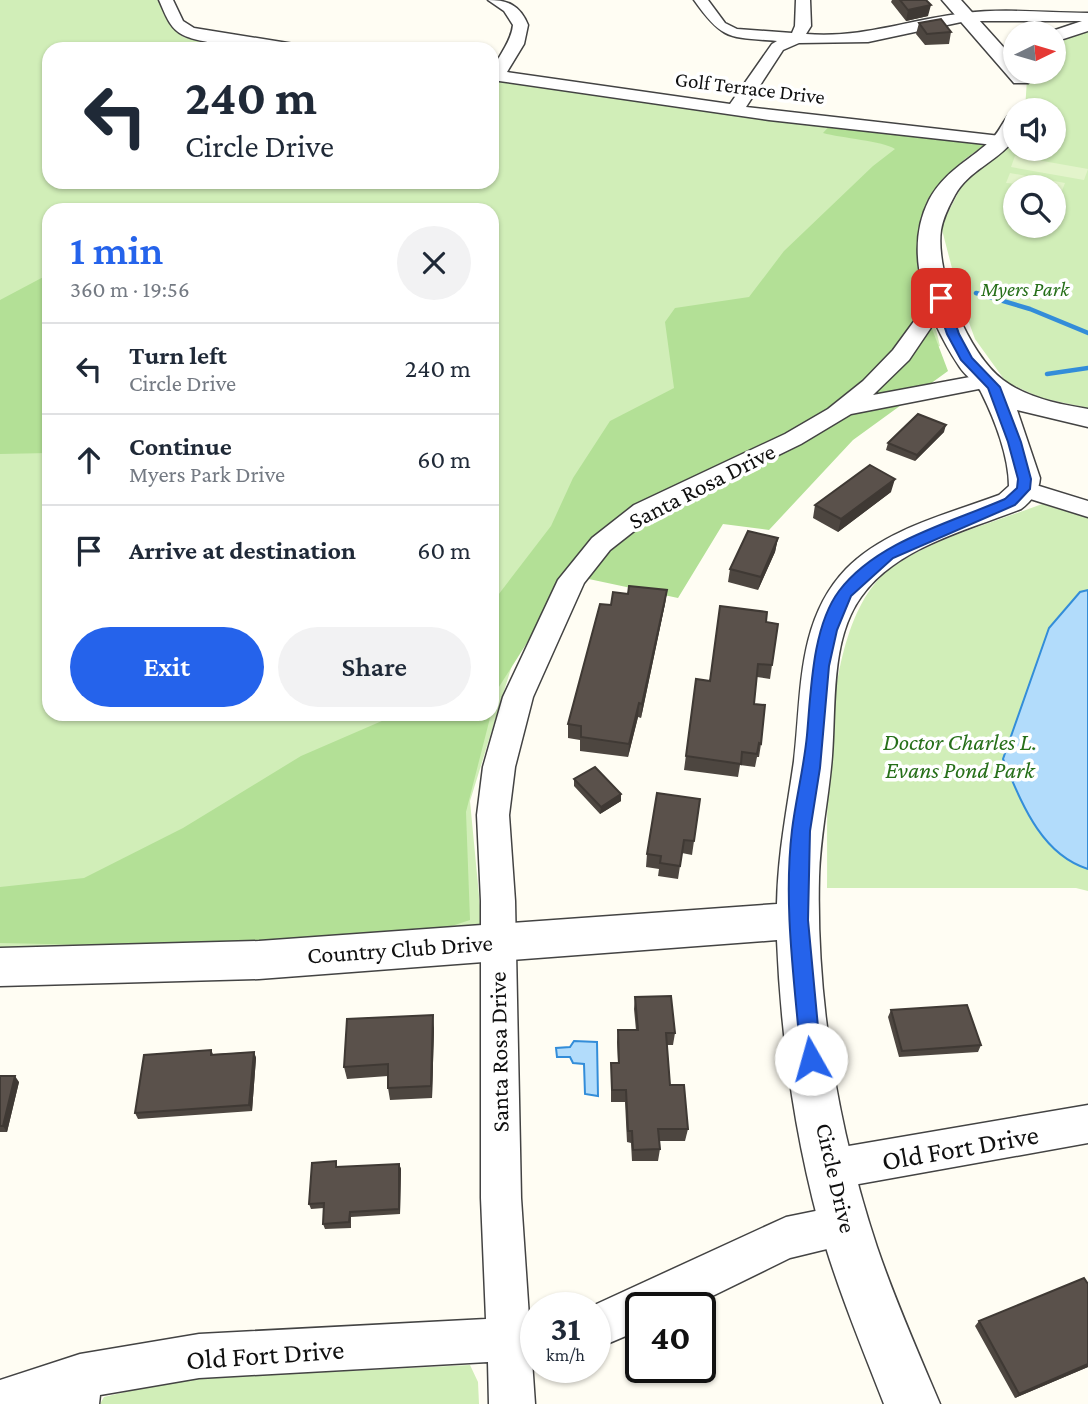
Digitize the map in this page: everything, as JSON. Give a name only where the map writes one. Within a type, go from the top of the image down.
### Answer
[{"type":"street","points":[[166,0],[177,23],[189,32],[251,42]]},
{"type":"street","points":[[495,0],[514,10],[520,23],[516,44],[499,69]]},
{"type":"street","points":[[701,0],[720,26],[728,31],[745,35],[797,38],[868,37],[966,17],[1088,17]]},
{"type":"street","points":[[735,110],[777,47],[797,38],[803,26],[803,0]]},
{"type":"street","points":[[951,0],[1003,55]]},
{"type":"street","points":[[1066,32],[1088,25]]},
{"type":"street","name":"Golf Terrace Drive","points":[[499,77],[735,110],[1003,130]]},
{"type":"street","points":[[1003,135],[959,172],[944,193],[929,230],[941,298],[953,334],[967,360],[990,384],[1028,404],[1088,418]]},
{"type":"street","name":"Santa Rosa Drive","points":[[520,1326],[501,1198],[493,815],[499,767],[518,697],[572,580],[601,544],[643,511],[793,439],[845,407],[871,386],[901,355],[941,298]]},
{"type":"street","points":[[990,384],[1014,442],[1025,479],[1023,489],[1088,509]]},
{"type":"street","name":"Santa Rosa Drive","points":[[845,407],[990,384]]},
{"type":"street","name":"Circle Drive","points":[[912,1404],[878,1323],[845,1226],[831,1169],[811,1059],[799,920],[801,831],[812,768],[821,666],[830,630],[845,594],[888,555],[1010,502],[1023,489]]},
{"type":"street","name":"Country Club Drive","points":[[0,967],[258,960],[799,920]]},
{"type":"street","name":"Old Fort Drive","points":[[831,1169],[1088,1124]]},
{"type":"street","points":[[675,1292],[786,1238],[845,1226]]},
{"type":"street","name":"Old Fort Drive","points":[[0,1403],[78,1390],[199,1356],[520,1339]]},
{"type":"street","name":"Santa Rosa Drive","points":[[512,1404],[520,1352]]},
{"type":"green space","points":[[0,0],[158,0],[170,25],[183,37],[219,42],[42,42],[42,189],[499,189],[499,81],[702,109],[981,141],[924,195],[918,258],[940,346],[821,396],[567,566],[513,662],[499,707],[499,203],[42,203],[42,721],[495,721],[470,801],[482,927],[289,941],[0,949]]},
{"type":"green space","name":"Myers Park","points":[[1088,32],[1088,408],[1041,398],[1006,382],[975,339],[959,295],[941,226],[970,170],[1003,144],[1003,161],[1066,161],[1066,98],[1026,98],[1027,84],[1066,84],[1066,39],[1074,34]]},
{"type":"green space","points":[[832,123],[989,142],[965,159],[927,200],[915,284],[948,371],[853,440],[769,530],[723,524],[678,598],[570,575],[499,687],[499,594],[551,526],[573,478],[610,421],[674,388],[665,322],[675,308],[749,297],[784,251],[873,166],[895,149],[823,133]]},
{"type":"green space","points":[[1013,161],[1043,161],[1088,169],[1084,180],[1011,167]]},
{"type":"green space","points":[[42,278],[42,453],[0,454],[0,300]]},
{"type":"green space","name":"Doctor Charles L. Evans Pond Park","points":[[1042,504],[1088,518],[1088,891],[1076,888],[827,888],[827,811],[832,717],[839,671],[850,630],[867,595],[890,569],[906,558],[963,532]]},
{"type":"green space","points":[[382,721],[489,721],[466,812],[470,920],[421,936],[231,948],[0,943],[0,887],[84,878],[183,828],[301,756]]},
{"type":"green space","points":[[470,1365],[478,1382],[479,1404],[100,1404],[104,1397],[180,1379]]},
{"type":"water","points":[[1088,590],[1088,869],[1071,862],[1045,839],[1025,808],[1003,759],[1049,628],[1080,592]]},
{"type":"water","points":[[574,1041],[597,1042],[598,1096],[585,1094],[584,1064],[573,1063],[570,1057],[557,1057],[556,1048],[570,1047]]},
{"type":"building","points":[[900,0],[926,0],[931,5],[908,10]]},
{"type":"building","points":[[941,19],[951,32],[927,34],[919,23]]},
{"type":"building","points":[[918,414],[946,425],[917,455],[888,443]]},
{"type":"building","points":[[870,465],[895,479],[841,519],[815,505]]},
{"type":"building","points":[[748,531],[778,538],[761,577],[730,569]]},
{"type":"building","points":[[629,586],[667,590],[642,704],[639,703],[629,744],[581,737],[581,726],[568,724],[600,604],[611,605],[613,592],[628,594]]},
{"type":"building","points":[[720,606],[767,612],[766,622],[778,624],[772,665],[758,664],[754,704],[765,705],[761,744],[759,743],[757,754],[742,752],[741,764],[686,756],[696,679],[710,681]]},
{"type":"building","points":[[595,767],[621,794],[601,807],[574,779]]},
{"type":"building","points":[[657,793],[700,799],[694,841],[684,840],[680,866],[660,863],[661,856],[647,854]]},
{"type":"building","points":[[671,996],[675,1033],[666,1033],[670,1085],[684,1085],[688,1129],[658,1129],[660,1149],[633,1150],[632,1131],[628,1131],[626,1090],[612,1090],[611,1063],[619,1063],[618,1030],[638,1030],[635,997]]},
{"type":"building","points":[[967,1005],[981,1045],[902,1051],[891,1010]]},
{"type":"building","points":[[433,1015],[431,1086],[388,1088],[388,1064],[344,1067],[347,1019]]},
{"type":"building","points":[[211,1050],[211,1055],[254,1052],[249,1105],[135,1113],[144,1055]]},
{"type":"building","points":[[0,1076],[15,1076],[3,1126],[0,1126]]},
{"type":"building","points":[[336,1161],[336,1167],[399,1164],[399,1209],[350,1212],[349,1222],[323,1224],[324,1203],[309,1204],[312,1163]]},
{"type":"building","points":[[1084,1278],[1088,1284],[1088,1364],[1019,1394],[979,1321]]},
{"type":"waterway","points":[[976,293],[1030,309],[1088,333]]},
{"type":"waterway","points":[[1047,374],[1088,368]]},
{"type":"route","points":[[811,1059],[802,986],[799,920],[801,831],[812,768],[821,666],[830,630],[845,594],[860,577],[888,555],[907,544],[1010,502],[1017,498],[1023,489],[1025,479],[994,387],[982,379],[967,360],[953,334],[941,298]]}]
